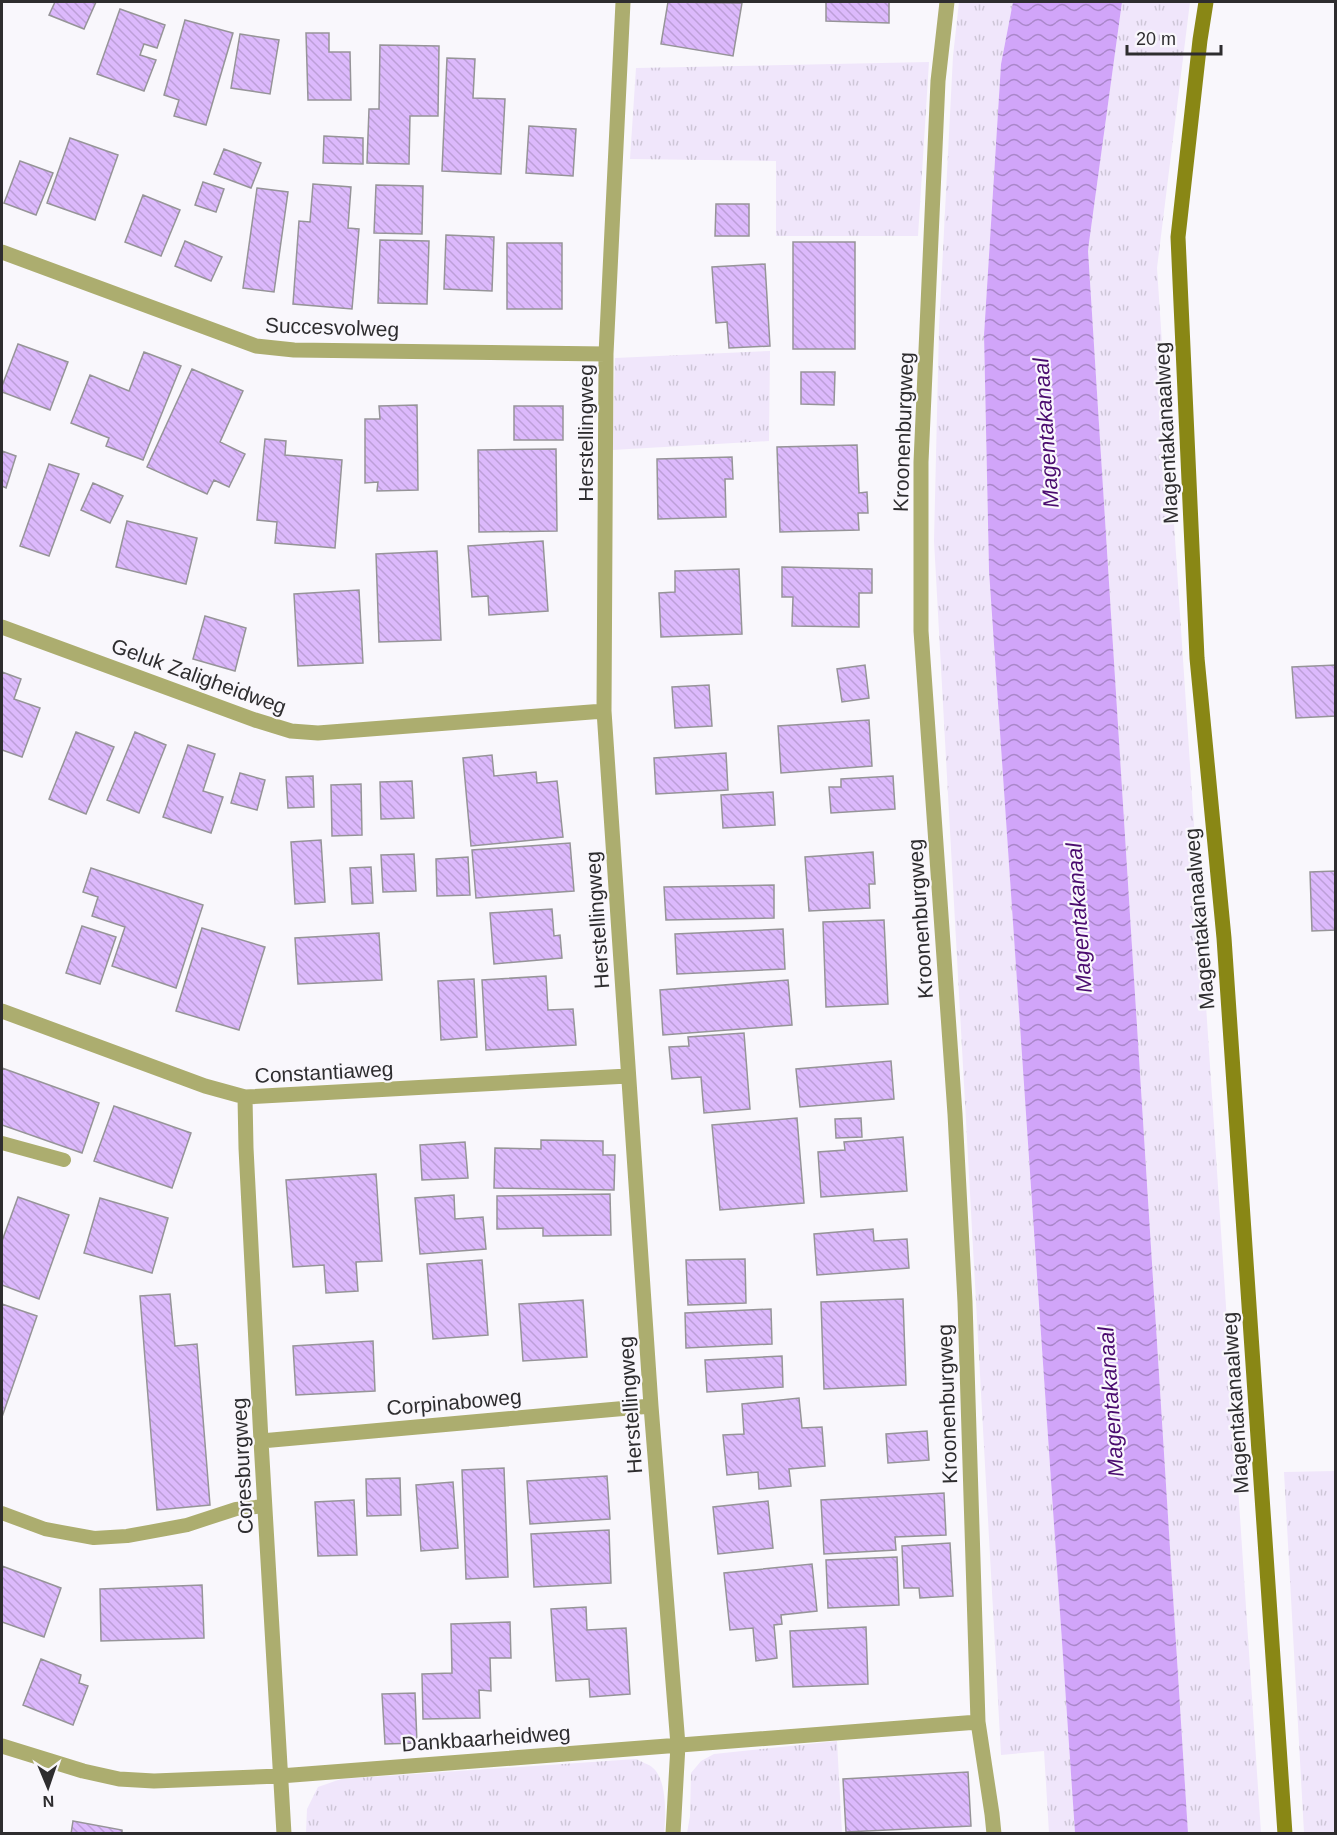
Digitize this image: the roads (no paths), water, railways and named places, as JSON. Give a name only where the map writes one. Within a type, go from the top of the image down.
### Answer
[{"type":"street","name":"Herstellingweg","points":[[623,2],[606,354],[604,711],[651,1406],[678,1745],[673,1833]]},
{"type":"street","name":"Kroonenburgweg","points":[[947,2],[938,81],[921,462],[921,631],[957,1149],[965,1314],[978,1722],[994,1833]]},
{"type":"street","name":"Magentakanaalweg","points":[[1206,2],[1178,237],[1197,658],[1224,938],[1285,1833]]},
{"type":"street","name":"Succesvolweg","points":[[2,252],[256,346],[294,350],[606,354]]},
{"type":"street","name":"Geluk Zaligheidweg","points":[[2,627],[255,720],[291,731],[318,733],[604,711]]},
{"type":"street","name":"Constantiaweg","points":[[2,1011],[206,1086],[245,1097],[628,1076]]},
{"type":"street","name":"Coresburgweg","points":[[245,1097],[261,1441],[284,1833]]},
{"type":"street","name":"Corpinaboweg","points":[[261,1441],[651,1406]]},
{"type":"street","name":"Dankbaarheidweg","points":[[2,1746],[83,1771],[119,1779],[154,1781],[280,1776],[978,1722]]},
{"type":"lane","points":[[2,1143],[64,1160]]},
{"type":"lane","points":[[2,1513],[45,1529],[94,1538],[127,1536],[167,1529],[236,1509],[265,1506]]},
{"type":"water","name":"Magentakanaal","points":[[1013,2],[1122,2],[1088,250],[1188,1833],[1075,1833],[989,571],[984,335],[1001,64]]}]
